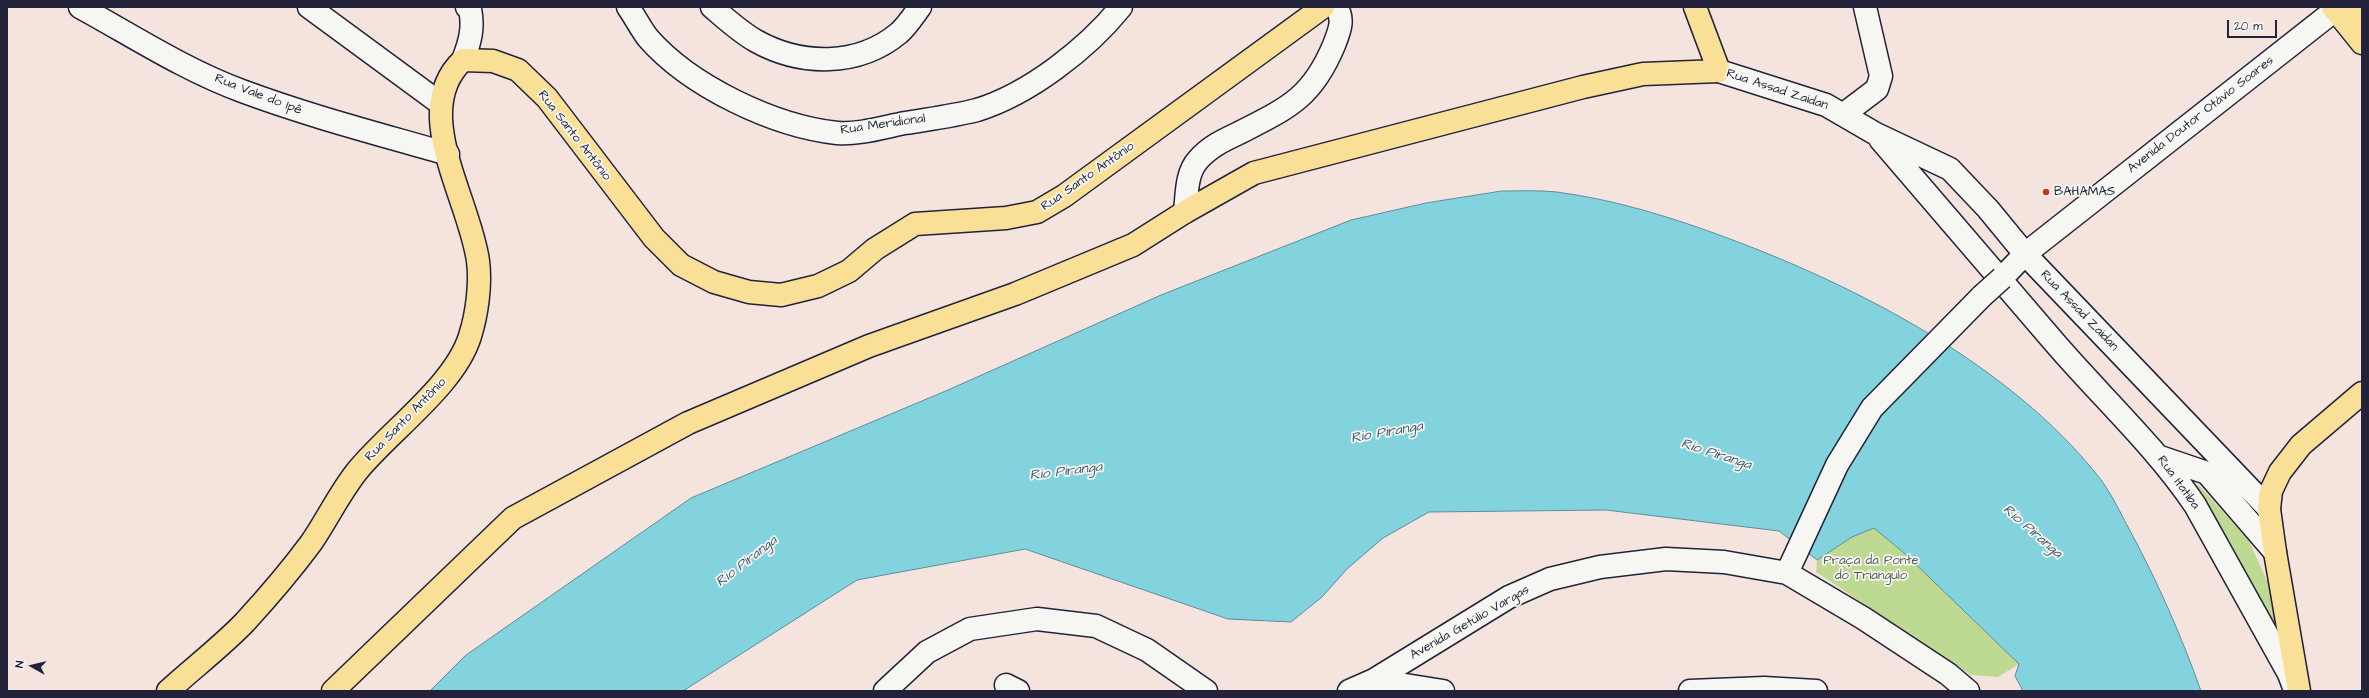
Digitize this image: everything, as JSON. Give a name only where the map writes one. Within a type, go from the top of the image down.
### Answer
[{"type":"main road","name":"Rua Santo Antônio","points":[[168,691],[244,623],[310,544],[358,470],[451,373],[470,337],[478,297],[478,261],[441,131],[441,104],[449,74],[463,60],[493,61],[518,70],[547,98],[654,238],[681,265],[714,282],[749,292],[781,296],[818,286],[849,271],[875,250],[915,224],[1006,218],[1037,212],[1064,196],[1323,7]]},
{"type":"main road","points":[[333,691],[513,518],[688,423],[869,346],[1015,294],[1133,245],[1185,212],[1254,173],[1613,80],[1643,74],[1719,72],[1695,7]]},
{"type":"main road","points":[[2341,8],[2362,14]]},
{"type":"main road","points":[[2341,8],[2362,43]]},
{"type":"main road","points":[[2299,691],[2275,552],[2269,509],[2271,491],[2276,480],[2301,445],[2362,393]]},
{"type":"street","name":"Rua Vale do Ipê","points":[[80,7],[194,70],[240,91],[298,110],[448,154]]},
{"type":"street","points":[[309,7],[441,104]]},
{"type":"street","points":[[463,60],[472,37],[473,23],[470,9],[467,7]]},
{"type":"street","name":"Rua Meridional","points":[[628,7],[648,37],[681,69],[705,85],[768,115],[789,123],[838,133],[872,130],[977,110],[997,102],[1017,92],[1058,65],[1106,25],[1121,7]]},
{"type":"street","points":[[712,7],[755,40],[793,56],[814,59],[836,59],[870,52],[885,44],[900,32],[920,7]]},
{"type":"street","points":[[1185,212],[1190,174],[1198,159],[1215,145],[1284,110],[1297,101],[1316,80],[1341,27],[1341,18],[1336,7]]},
{"type":"street","points":[[1844,114],[1877,89],[1882,76],[1865,7]]},
{"type":"street","name":"Avenida Doutor Otávio Soares","points":[[1789,568],[1837,465],[1872,408],[1982,296],[2025,254],[2341,8]]},
{"type":"street","name":"Rua Assad Zaidan","points":[[1719,72],[1826,105],[1844,114],[1876,134],[1950,169],[1988,209],[2025,254],[2269,509]]},
{"type":"street","name":"Rua Assad Zaidan","points":[[1876,134],[2021,302]]},
{"type":"street","name":"Rua Itatiba","points":[[2021,302],[2049,337],[2160,458],[2195,505],[2289,674],[2295,691]]},
{"type":"street","points":[[2160,458],[2207,473],[2275,552]]},
{"type":"street","name":"Avenida Getúlio Vargas","points":[[1349,691],[1374,680],[1509,597],[1550,579],[1600,567],[1666,559],[1724,562],[1789,568]]},
{"type":"street","points":[[1789,568],[1948,674],[1968,691]]},
{"type":"street","points":[[885,691],[928,652],[970,629],[1037,619],[1096,626],[1147,650],[1206,691]]},
{"type":"street","points":[[1374,680],[1442,691]]},
{"type":"street","points":[[1690,691],[1764,688],[1816,691]]},
{"type":"green space","points":[[2199,485],[2249,541],[2287,625],[2277,632],[2194,486]]},
{"type":"green space","name":"Praça da Ponte do Triangulo","points":[[1874,528],[1904,553],[2019,664],[1998,677],[1971,675],[1816,572],[1817,560],[1852,537]]},
{"type":"water","name":"Rio Piranga","points":[[1502,191],[1550,191],[1579,195],[1645,211],[1709,231],[1779,258],[1880,306],[1930,334],[1977,365],[2022,399],[2062,436],[2098,476],[2118,507],[2159,587],[2177,628],[2201,691],[2023,691],[2015,676],[2019,664],[1904,553],[1874,528],[1852,537],[1817,560],[1779,531],[1606,510],[1429,512],[1383,538],[1347,569],[1322,597],[1291,622],[1228,619],[1025,549],[857,580],[683,691],[430,691],[466,655],[691,498],[948,390],[1161,295],[1351,220],[1426,203]]},
{"type":"place","name":"BAHAMAS","points":[[2046,192]]}]
